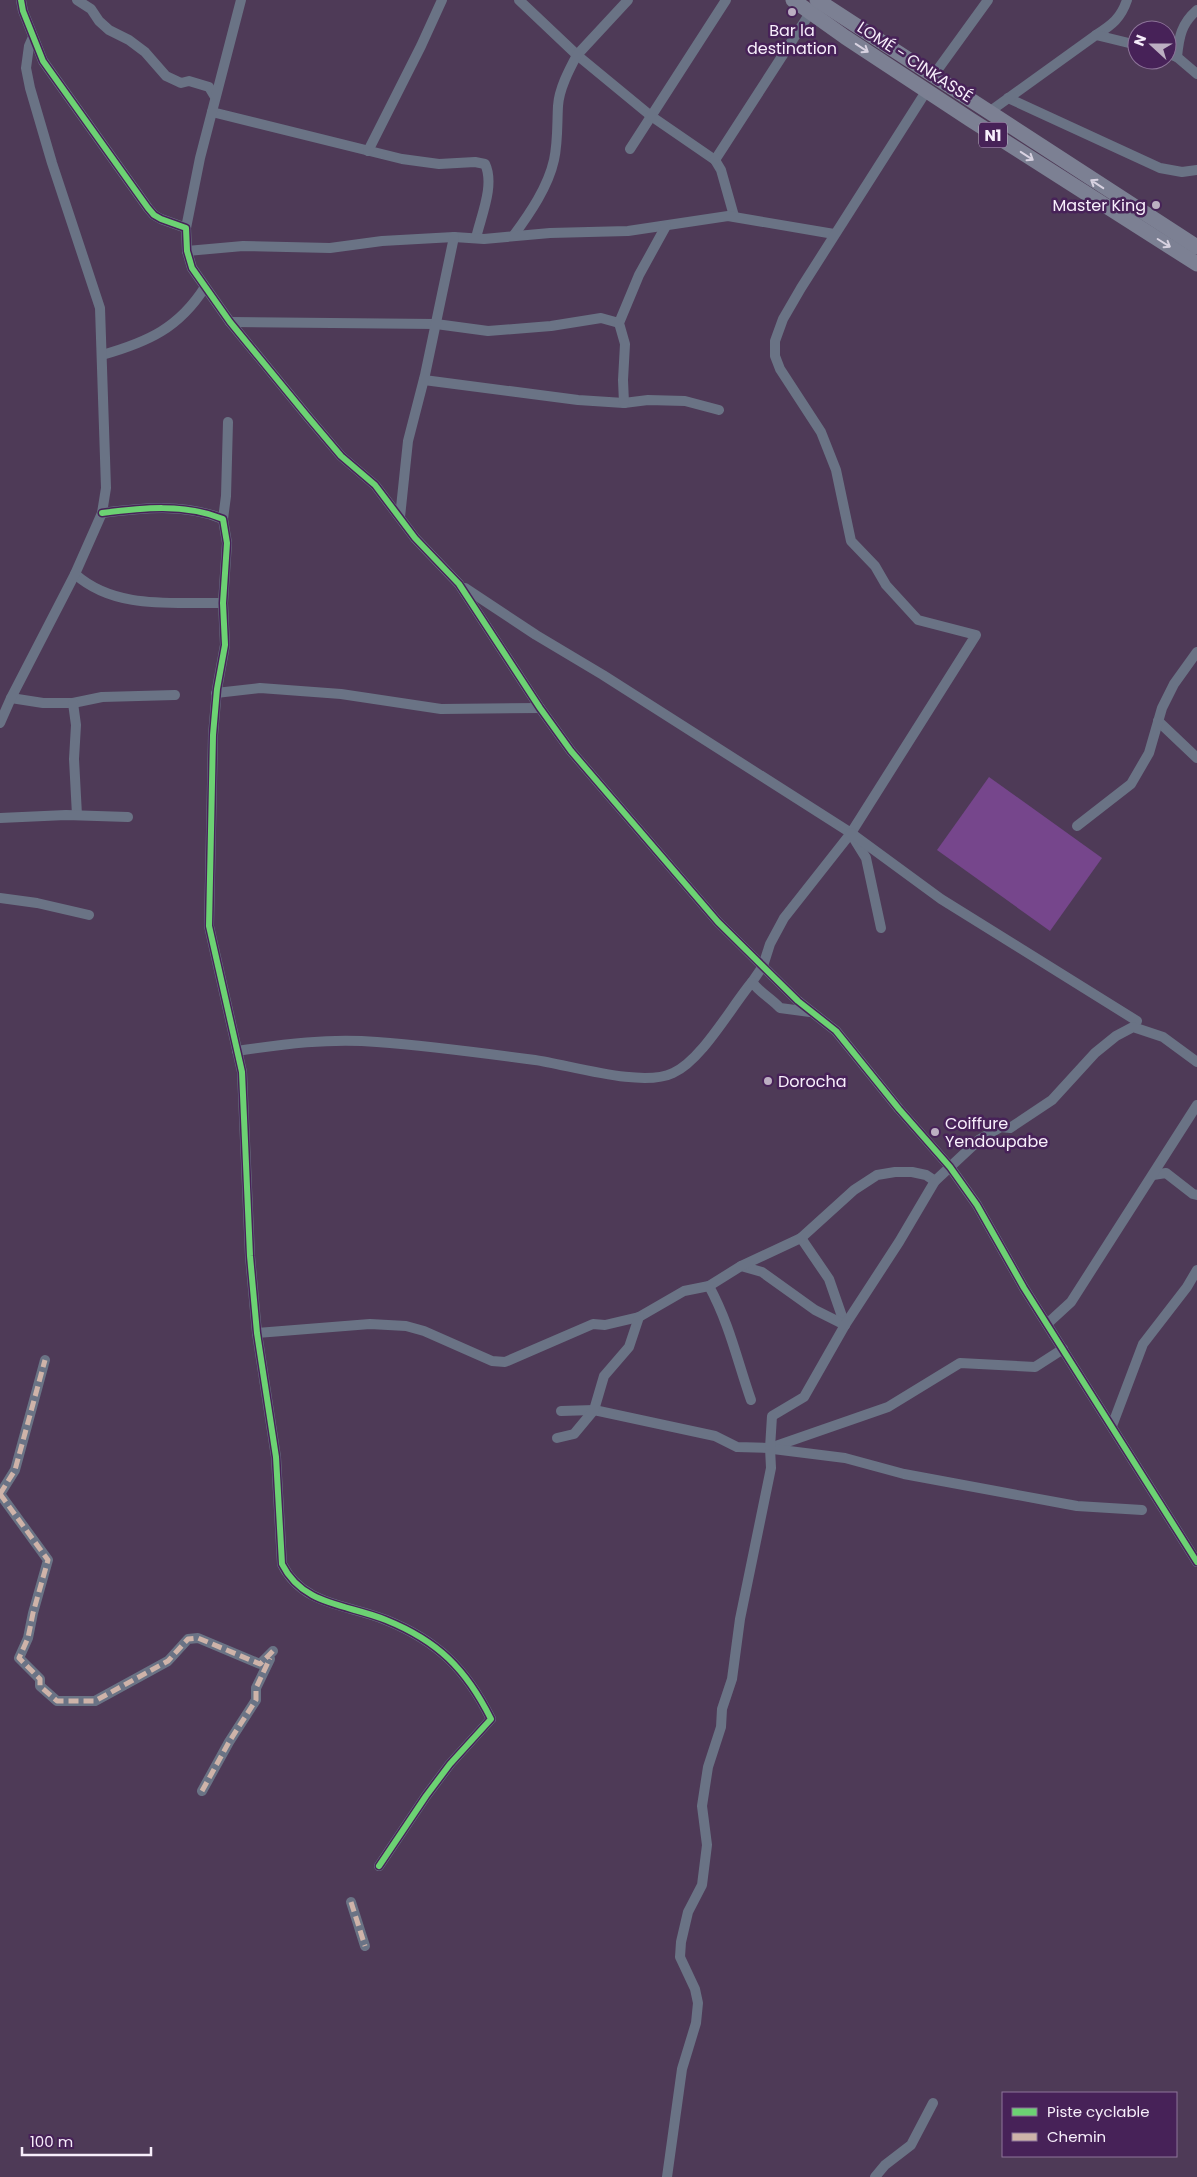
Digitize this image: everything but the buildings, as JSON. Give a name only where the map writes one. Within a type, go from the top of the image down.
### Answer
[{"type":"highway","name":"LOMÉ - CINKASSÉ","points":[[793,0],[844,18],[930,83],[971,120],[1197,264]]},
{"type":"highway","name":"LOMÉ - CINKASSÉ","points":[[814,6],[835,30],[930,83],[989,112],[1197,248]]},
{"type":"highway","points":[[835,30],[844,18]]},
{"type":"street","points":[[21,0],[23,11],[43,61],[154,215],[186,228]]},
{"type":"street","points":[[77,0],[91,9],[99,21],[109,30],[129,40],[145,52],[166,76],[181,83],[189,81],[209,87],[215,97]]},
{"type":"street","points":[[241,0],[215,97],[186,228],[187,250],[192,268],[230,322],[341,456],[374,485],[400,516],[415,538],[459,584],[540,708],[571,751],[718,922],[810,1012],[836,1031],[899,1109],[950,1167],[977,1206],[1063,1350],[1197,1562]]},
{"type":"street","points":[[368,151],[442,0]]},
{"type":"street","points":[[519,0],[577,55],[651,116],[715,160],[721,170],[734,216]]},
{"type":"street","points":[[514,235],[548,180],[554,160],[558,104],[564,82],[577,55],[628,0]]},
{"type":"street","points":[[630,149],[726,0]]},
{"type":"street","points":[[237,1051],[306,1041],[344,1039],[536,1060],[622,1076],[647,1078],[673,1074],[694,1058],[752,982],[763,966],[770,944],[784,918],[850,833],[976,635],[918,620],[886,585],[875,566],[851,541],[836,470],[824,439],[780,368],[776,356],[775,341],[783,319],[834,234],[930,83],[988,0]]},
{"type":"street","points":[[989,112],[1117,22],[1127,0]]},
{"type":"street","points":[[715,160],[814,6]]},
{"type":"street","points":[[1197,10],[1187,20],[1182,29],[1177,57],[1197,74]]},
{"type":"street","points":[[1096,35],[1127,43]]},
{"type":"street","points":[[0,723],[10,698],[75,574],[102,513],[106,468],[100,308],[30,88],[26,68],[29,46],[33,37]]},
{"type":"street","points":[[1008,98],[1160,168],[1182,172],[1197,170]]},
{"type":"street","points":[[212,112],[402,159],[439,164],[475,162],[485,164],[489,174],[486,198],[476,238]]},
{"type":"street","points":[[187,250],[243,246],[330,248],[382,241],[634,230],[666,226],[713,216],[734,216],[834,234]]},
{"type":"street","points":[[624,404],[625,344],[619,323],[639,275],[666,226]]},
{"type":"street","points":[[400,516],[408,441],[424,380],[454,237]]},
{"type":"street","points":[[102,355],[136,346],[175,323],[195,303],[206,287]]},
{"type":"street","points":[[230,322],[436,324],[488,331],[552,326],[601,318],[619,323]]},
{"type":"street","points":[[424,380],[578,400],[624,404],[648,400],[685,401],[719,410]]},
{"type":"street","points":[[228,422],[226,496],[223,519],[227,543],[223,603],[225,645],[216,692],[213,736],[209,926],[242,1072],[245,1167],[257,1333],[276,1457],[282,1564],[289,1577],[298,1586],[325,1602],[385,1620],[443,1652],[469,1680],[491,1719],[450,1764],[379,1866]]},
{"type":"street","points":[[102,513],[150,507],[180,509],[223,519]]},
{"type":"street","points":[[75,574],[86,584],[133,601],[223,603]]},
{"type":"street","points":[[459,584],[536,635],[610,679],[850,833],[941,899],[1137,1021]]},
{"type":"street","points":[[1077,826],[1131,784],[1149,753],[1162,708],[1174,684],[1197,652]]},
{"type":"street","points":[[216,692],[260,688],[341,694],[441,709],[540,708]]},
{"type":"street","points":[[10,698],[43,703],[73,703],[102,697],[175,695]]},
{"type":"street","points":[[73,703],[76,725],[74,759],[77,815]]},
{"type":"street","points":[[1158,721],[1197,758]]},
{"type":"street","points":[[0,818],[77,815],[128,817]]},
{"type":"street","points":[[850,833],[866,858],[880,928]]},
{"type":"street","points":[[0,898],[37,903],[89,915]]},
{"type":"street","points":[[752,982],[758,990],[774,1000],[780,1008],[810,1012]]},
{"type":"street","points":[[667,2177],[682,2069],[696,2022],[698,2003],[695,1989],[680,1957],[681,1942],[688,1912],[702,1885],[707,1845],[702,1806],[708,1767],[721,1727],[722,1709],[732,1678],[740,1619],[771,1468],[772,1416],[804,1397],[845,1324],[899,1242],[935,1181],[980,1139],[1001,1127],[1010,1128],[1052,1100],[1095,1053],[1116,1036],[1133,1027],[1163,1037],[1197,1062]]},
{"type":"street","points":[[1047,1324],[1071,1302],[1197,1105]]},
{"type":"street","points":[[257,1333],[370,1324],[406,1326],[424,1331],[492,1361],[505,1362],[593,1324],[605,1325],[639,1316],[684,1291],[709,1286],[741,1266],[801,1238],[854,1190],[877,1175],[912,1172],[926,1175],[935,1181]]},
{"type":"street","points":[[1153,1175],[1166,1173],[1197,1195]]},
{"type":"street","points":[[801,1238],[829,1279],[845,1324]]},
{"type":"street","points":[[741,1266],[762,1272],[815,1310],[845,1324]]},
{"type":"street","points":[[1112,1426],[1143,1344],[1187,1287],[1197,1270]]},
{"type":"street","points":[[709,1286],[722,1309],[737,1350],[751,1400]]},
{"type":"street","points":[[557,1438],[574,1434],[594,1410],[604,1376],[630,1347],[639,1316]]},
{"type":"street","points":[[770,1448],[888,1407],[960,1363],[1035,1367],[1063,1350]]},
{"type":"street","points":[[45,1360],[15,1470],[0,1494],[48,1560],[28,1638],[19,1658],[40,1679],[40,1686],[57,1701],[94,1701],[168,1661],[188,1639],[198,1638],[260,1664],[273,1651],[256,1688],[256,1700],[202,1791]]},
{"type":"street","points":[[561,1411],[594,1410],[715,1436],[737,1447],[770,1448],[845,1458],[904,1474],[1076,1506],[1142,1510]]},
{"type":"street","points":[[351,1902],[365,1946]]},
{"type":"street","points":[[875,2177],[886,2165],[911,2145],[933,2103]]},
{"type":"shaded area","points":[[989,777],[1102,858],[1050,931],[937,850]]},
{"type":"marked path","points":[[0,1494],[15,1470],[45,1360]]},
{"type":"marked path","points":[[0,1494],[48,1560],[28,1638],[19,1658],[40,1679],[40,1686],[57,1701],[95,1701],[168,1661],[188,1639],[198,1638],[260,1664],[273,1651]]},
{"type":"marked path","points":[[202,1791],[229,1742],[256,1700],[256,1688],[270,1658]]},
{"type":"marked path","points":[[351,1902],[365,1946]]},
{"type":"cycle path","points":[[21,0],[23,11],[43,61],[148,208],[161,219],[186,228],[187,251],[192,268],[230,322],[341,456],[375,485],[415,538],[459,584],[540,708],[571,751],[718,922],[798,1001],[836,1031],[899,1109],[950,1167],[977,1205],[1024,1288],[1197,1562]]},
{"type":"cycle path","points":[[102,513],[163,508],[193,511],[223,519],[227,543],[223,603],[225,645],[217,689],[213,735],[209,926],[242,1072],[250,1256],[257,1333],[276,1457],[282,1564],[291,1578],[314,1596],[327,1602],[386,1620],[421,1637],[435,1647],[461,1671],[491,1719],[450,1764],[379,1866]]},
{"type":"place","name":"Bar la destination","points":[[792,12]]},
{"type":"place","name":"Master King","points":[[1156,205]]},
{"type":"place","name":"Dorocha","points":[[768,1081]]},
{"type":"place","name":"Coiffure Yendoupabe","points":[[935,1132]]}]
